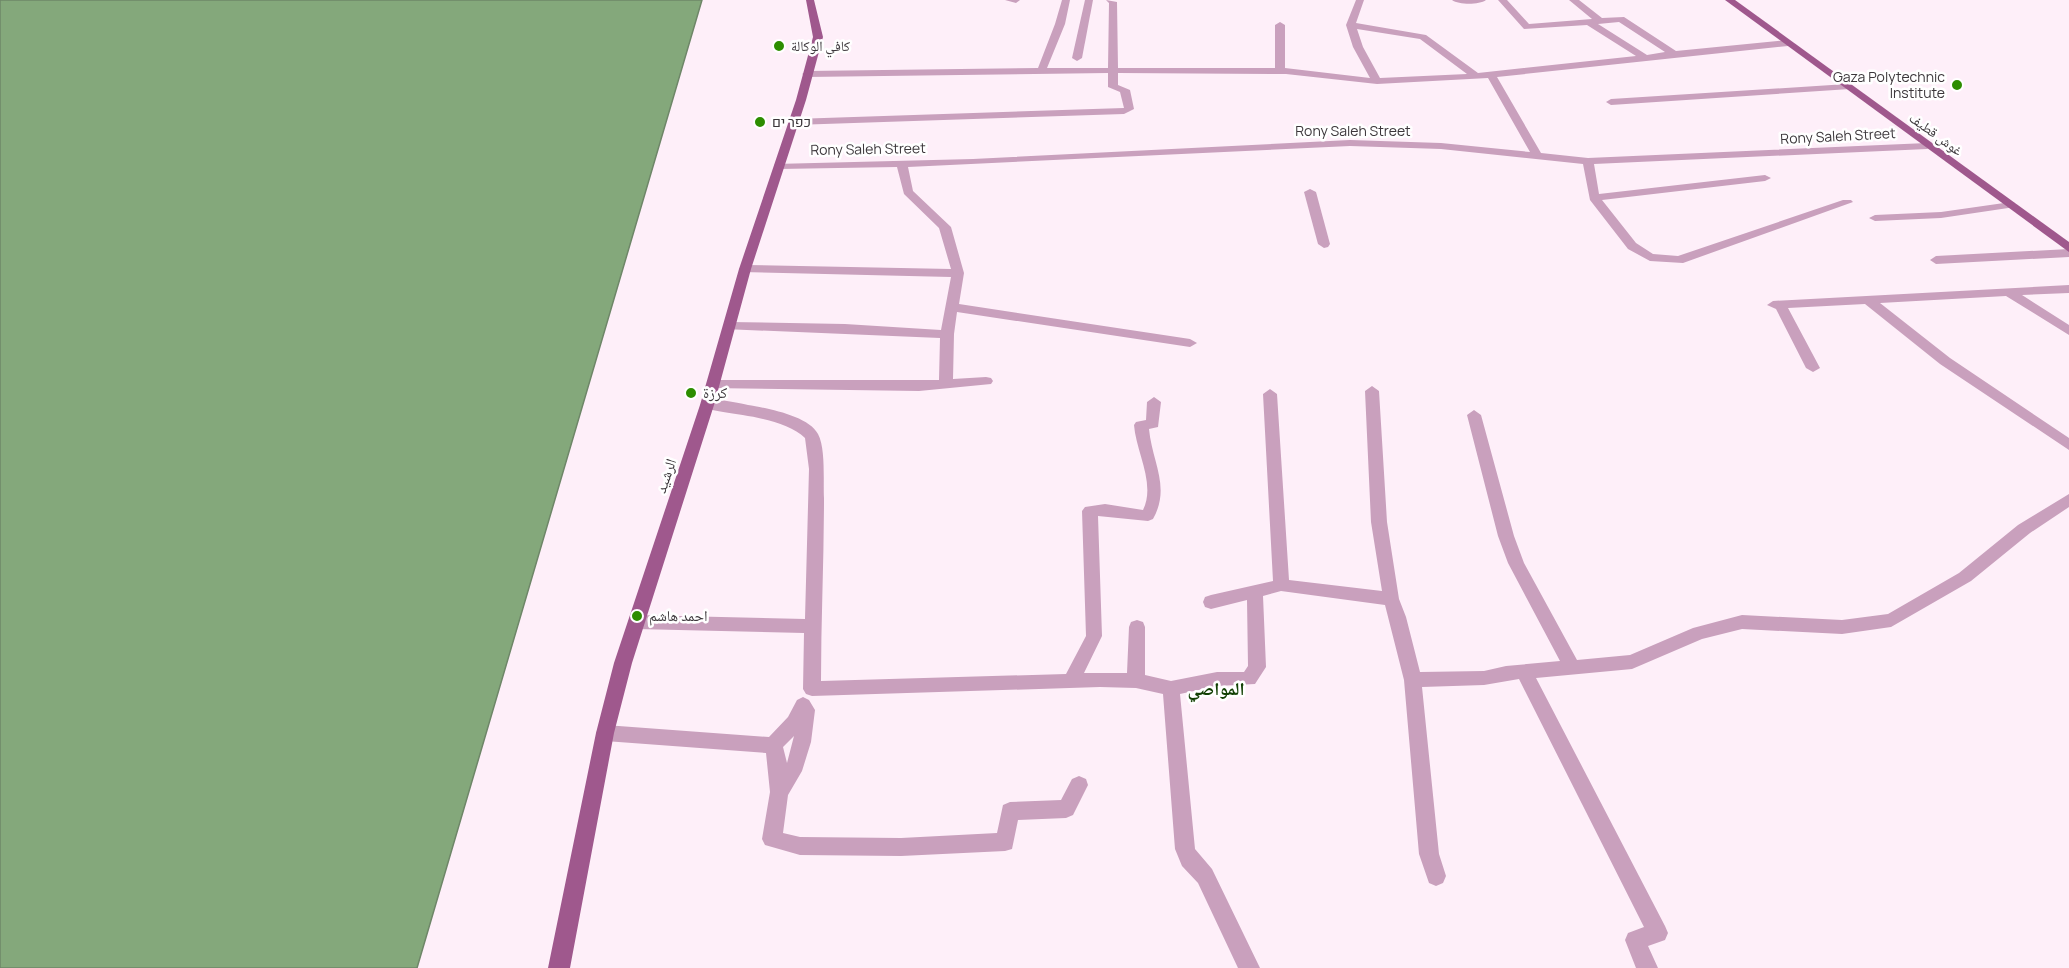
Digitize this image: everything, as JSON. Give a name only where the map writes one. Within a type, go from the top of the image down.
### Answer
[{"type":"main road","name":"الرشيد","points":[[559,968],[605,733],[636,622],[707,405],[745,269],[794,122],[818,37],[810,0]]},
{"type":"main road","name":"غوش قطيف","points":[[1729,0],[2069,248]]},
{"type":"street","points":[[1009,0],[1016,0]]},
{"type":"street","points":[[1042,69],[1060,24],[1066,0]]},
{"type":"street","points":[[1077,58],[1089,0]]},
{"type":"street","points":[[794,122],[1124,111],[1129,109],[1127,93],[1125,90],[1113,87],[1113,2],[1110,0]]},
{"type":"street","points":[[1360,0],[1351,25],[1358,47],[1377,81]]},
{"type":"street","points":[[1456,0],[1482,0]]},
{"type":"street","points":[[1502,0],[1527,27],[1621,19],[1672,53]]},
{"type":"street","points":[[1573,0],[1600,21]]},
{"type":"street","points":[[1589,22],[1644,57]]},
{"type":"street","points":[[1280,25],[1280,71]]},
{"type":"street","points":[[1351,25],[1423,37],[1476,76]]},
{"type":"street","points":[[807,74],[1042,69],[1280,71],[1377,81],[1491,76],[1588,67],[1672,53],[1788,43]]},
{"type":"street","points":[[1491,76],[1538,157]]},
{"type":"street","points":[[1611,102],[1847,87]]},
{"type":"street","name":"Rony Saleh Street","points":[[779,166],[902,165],[1350,143],[1441,146],[1588,161],[1927,146]]},
{"type":"street","points":[[1588,161],[1594,198],[1632,246],[1650,257],[1670,261],[1847,202]]},
{"type":"street","points":[[902,165],[908,192],[945,227],[958,273],[946,334],[946,384]]},
{"type":"street","points":[[1594,198],[1765,178]]},
{"type":"street","points":[[1310,192],[1324,244]]},
{"type":"street","points":[[1875,218],[1941,215],[2011,205]]},
{"type":"street","points":[[1936,261],[2069,253]]},
{"type":"street","points":[[745,269],[958,273]]},
{"type":"street","points":[[1813,368],[1777,306],[2069,289]]},
{"type":"street","points":[[2010,293],[2069,331]]},
{"type":"street","points":[[1868,300],[1945,361],[2069,445]]},
{"type":"street","points":[[952,307],[1190,343]]},
{"type":"street","points":[[729,326],[845,328],[946,334]]},
{"type":"street","points":[[713,385],[946,384],[986,381]]},
{"type":"street","points":[[1372,391],[1379,522],[1390,599],[1398,617],[1413,680],[1429,854],[1436,876]]},
{"type":"street","points":[[1270,394],[1281,585]]},
{"type":"street","points":[[1071,681],[1094,636],[1090,511],[1100,509],[1139,517],[1148,515],[1153,508],[1156,485],[1141,438],[1141,425],[1153,424],[1154,402]]},
{"type":"street","points":[[707,405],[722,406],[799,424],[812,436],[816,469],[816,577],[812,689],[794,723],[773,745]]},
{"type":"street","points":[[1474,415],[1516,563],[1573,668]]},
{"type":"street","points":[[1413,680],[1476,678],[1632,662],[1699,633],[1742,622],[1842,627],[1891,620],[1965,577],[2024,529],[2069,500]]},
{"type":"street","points":[[1211,602],[1255,594],[1281,585],[1390,599]]},
{"type":"street","points":[[812,689],[1071,681],[1136,681],[1171,688],[1217,679],[1249,679],[1257,667],[1255,594]]},
{"type":"street","points":[[636,622],[813,626]]},
{"type":"street","points":[[1136,681],[1137,627]]},
{"type":"street","points":[[1524,672],[1658,933],[1635,940],[1647,968]]},
{"type":"street","points":[[1171,688],[1185,849],[1189,859],[1205,876],[1249,968]]},
{"type":"street","points":[[781,790],[793,774],[800,757],[806,710],[803,705]]},
{"type":"street","points":[[605,733],[773,745]]},
{"type":"street","points":[[773,745],[780,766],[781,790],[772,839],[800,846],[901,847],[1005,842],[1010,811],[1066,808],[1078,785]]},
{"type":"shaded area","points":[[0,0],[702,0],[417,968],[0,968]]},
{"type":"place","name":"كافي الوكالة","points":[[779,46]]},
{"type":"place","name":"Gaza Polytechnic Institute","points":[[1957,85]]},
{"type":"place","name":"כפר ים","points":[[760,122]]},
{"type":"place","name":"كرزة","points":[[691,393]]},
{"type":"place","name":"احمد هاشم","points":[[637,616]]},
{"type":"district","name":"المواصي","points":[[1216,689]]}]
